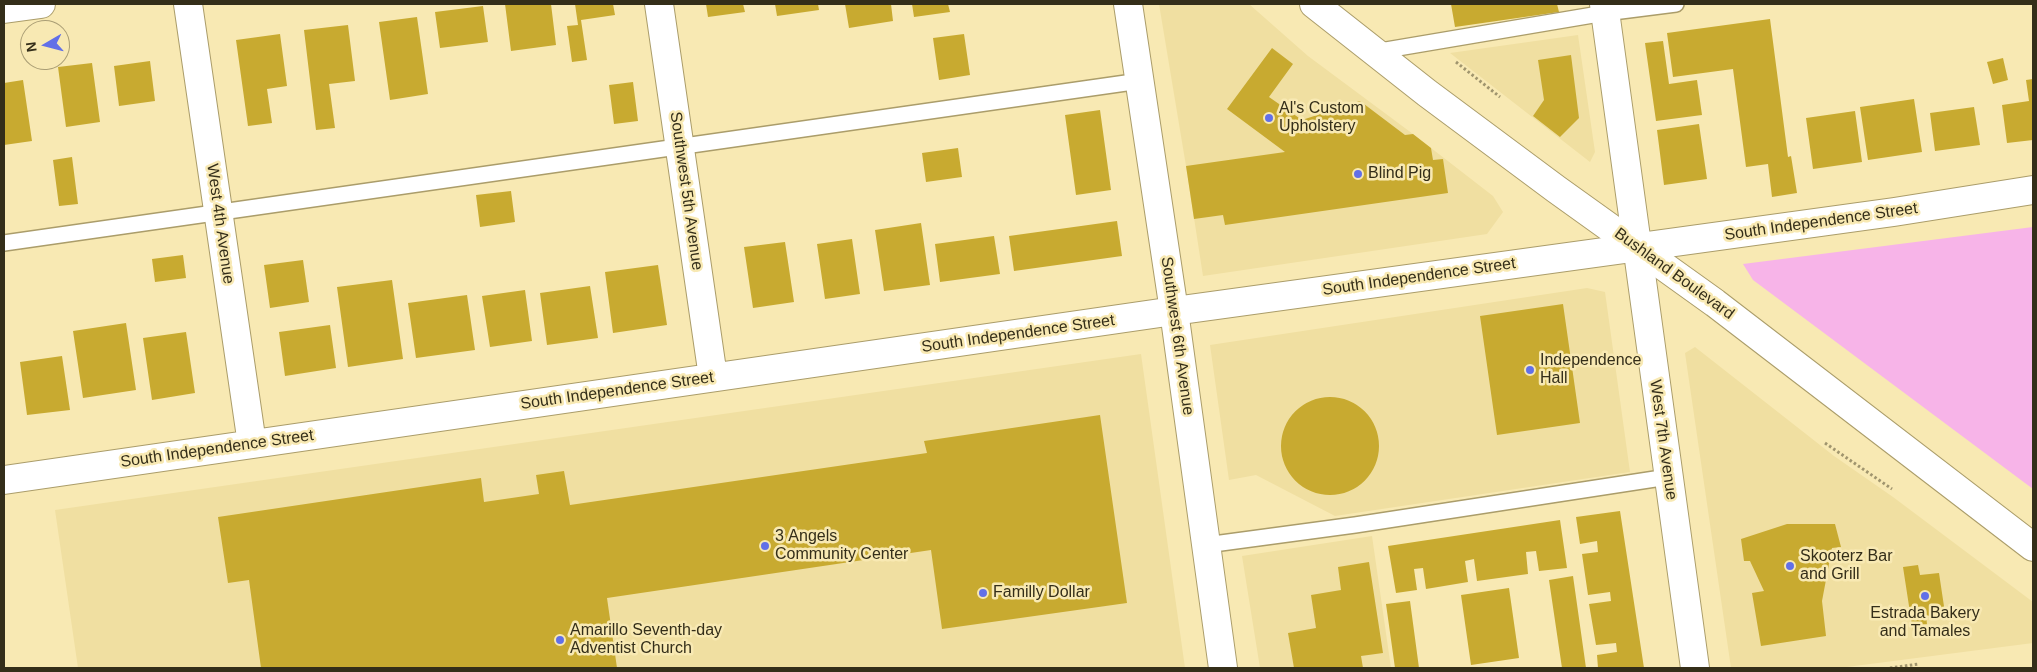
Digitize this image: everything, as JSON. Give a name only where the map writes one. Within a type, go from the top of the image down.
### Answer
[{"type":"street","points":[[4,9],[41,4]]},
{"type":"street","name":"West 4th Avenue","points":[[188,4],[252,444]]},
{"type":"street","name":"Southwest 5th Avenue","points":[[659,4],[713,377]]},
{"type":"street","name":"Southwest 6th Avenue","points":[[1128,4],[1174,311],[1223,668]]},
{"type":"street","name":"Bushland Boulevard","points":[[1314,4],[1373,52],[1556,189],[1715,303],[2033,547]]},
{"type":"street","name":"West 7th Avenue","points":[[1605,9],[1695,668]]},
{"type":"street","name":"South Independence Street","points":[[4,480],[1174,311],[1894,212],[2033,190]]},
{"type":"lane","points":[[1373,52],[1433,43],[1605,9],[1676,4]]},
{"type":"lane","points":[[4,243],[1140,81]]},
{"type":"lane","points":[[1206,545],[1355,526],[1668,478]]},
{"type":"path","points":[[1433,43],[1500,97]]},
{"type":"path","points":[[1825,443],[1892,489]]},
{"type":"path","points":[[1890,668],[1919,664]]},
{"type":"shaded area","points":[[1159,4],[1249,4],[1308,56],[1493,196],[1503,212],[1487,234],[1203,276]]},
{"type":"shaded area","points":[[1578,35],[1595,152],[1590,162],[1450,53]]},
{"type":"shaded area","points":[[2033,227],[2033,489],[1753,280],[1743,264]]},
{"type":"shaded area","points":[[1587,288],[1605,292],[1630,472],[1335,516],[1256,475],[1229,480],[1210,345]]},
{"type":"shaded area","points":[[1695,347],[1834,456],[1893,497],[2033,602],[2033,643],[1839,668],[1731,668],[1685,353]]},
{"type":"shaded area","points":[[1141,354],[1185,668],[78,668],[55,510]]},
{"type":"shaded area","points":[[1372,536],[1391,668],[1260,668],[1242,556]]},
{"type":"building","points":[[505,4],[551,4],[556,45],[511,51]]},
{"type":"building","points":[[575,4],[613,4],[615,15],[581,20],[587,60],[572,62],[567,26],[578,25]]},
{"type":"building","points":[[706,4],[743,4],[745,12],[708,17]]},
{"type":"building","points":[[775,4],[818,4],[819,10],[777,16]]},
{"type":"building","points":[[845,4],[891,4],[893,21],[849,28]]},
{"type":"building","points":[[912,4],[948,4],[950,12],[914,17]]},
{"type":"building","points":[[1451,4],[1557,4],[1559,12],[1455,27]]},
{"type":"building","points":[[483,6],[488,42],[440,48],[435,12]]},
{"type":"building","points":[[417,17],[428,94],[390,100],[379,22]]},
{"type":"building","points":[[1770,19],[1788,157],[1791,156],[1797,193],[1772,197],[1768,164],[1746,167],[1733,69],[1673,77],[1667,33]]},
{"type":"building","points":[[348,25],[355,81],[329,84],[335,128],[316,130],[304,30]]},
{"type":"building","points":[[280,34],[287,86],[267,89],[272,123],[248,126],[236,40]]},
{"type":"building","points":[[964,34],[970,75],[939,80],[933,38]]},
{"type":"building","points":[[1663,41],[1669,84],[1697,80],[1702,115],[1656,121],[1645,43]]},
{"type":"building","points":[[1272,48],[1293,64],[1269,97],[1302,120],[1360,101],[1405,135],[1413,134],[1431,148],[1433,160],[1443,159],[1448,193],[1225,225],[1223,215],[1194,219],[1186,166],[1285,152],[1227,109]]},
{"type":"building","points":[[1571,55],[1579,118],[1560,137],[1533,116],[1544,100],[1538,60]]},
{"type":"building","points":[[2003,58],[2008,80],[1993,84],[1987,62]]},
{"type":"building","points":[[150,61],[155,101],[119,106],[114,66]]},
{"type":"building","points":[[92,63],[100,122],[66,127],[58,70],[70,70],[70,66]]},
{"type":"building","points":[[2033,79],[2033,140],[2007,143],[2002,105],[2029,101],[2026,80]]},
{"type":"building","points":[[23,80],[32,141],[4,145],[4,83]]},
{"type":"building","points":[[633,82],[638,121],[614,124],[609,85]]},
{"type":"building","points":[[1914,99],[1922,152],[1868,160],[1860,107]]},
{"type":"building","points":[[1974,107],[1980,145],[1935,151],[1930,113]]},
{"type":"building","points":[[1100,110],[1111,190],[1076,195],[1065,115]]},
{"type":"building","points":[[1855,111],[1862,162],[1813,169],[1806,118]]},
{"type":"building","points":[[1699,124],[1707,179],[1664,185],[1657,130]]},
{"type":"building","points":[[958,148],[962,177],[926,182],[922,153]]},
{"type":"building","points":[[72,157],[78,204],[59,206],[53,160]]},
{"type":"building","points":[[511,191],[515,222],[480,227],[476,195]]},
{"type":"building","points":[[1117,221],[1122,256],[1014,271],[1009,236]]},
{"type":"building","points":[[921,223],[930,285],[884,291],[875,230]]},
{"type":"building","points":[[994,236],[1000,274],[940,282],[935,244]]},
{"type":"building","points":[[852,239],[860,294],[825,299],[817,244]]},
{"type":"building","points":[[785,242],[794,302],[753,308],[744,247]]},
{"type":"building","points":[[183,255],[186,278],[155,282],[152,259]]},
{"type":"building","points":[[303,260],[309,302],[270,308],[264,265]]},
{"type":"building","points":[[658,265],[667,325],[613,333],[605,272]]},
{"type":"building","points":[[392,280],[403,359],[348,367],[337,287]]},
{"type":"building","points":[[590,286],[598,338],[547,345],[540,293]]},
{"type":"building","points":[[525,290],[532,341],[490,347],[482,296]]},
{"type":"building","points":[[467,295],[475,350],[416,358],[408,303]]},
{"type":"building","name":"Independence Hall","points":[[1563,304],[1580,423],[1497,435],[1480,316]]},
{"type":"building","points":[[126,323],[136,390],[83,398],[73,331]]},
{"type":"building","points":[[330,325],[336,368],[285,376],[279,332]]},
{"type":"building","points":[[186,332],[195,393],[152,400],[143,338]]},
{"type":"building","points":[[62,356],[70,410],[27,415],[20,362]]},
{"type":"building","points":[[1330,397],[1349,400],[1365,411],[1376,427],[1379,446],[1376,465],[1365,481],[1349,492],[1330,495],[1311,492],[1295,481],[1284,465],[1281,446],[1284,427],[1295,411],[1311,400]]},
{"type":"building","points":[[1100,415],[1127,603],[942,629],[931,550],[607,598],[617,668],[261,668],[249,580],[228,583],[218,517],[481,478],[484,502],[539,494],[536,475],[564,471],[570,505],[927,453],[924,441]]},
{"type":"building","points":[[1620,511],[1644,668],[1598,668],[1597,655],[1617,652],[1616,643],[1596,645],[1589,604],[1611,601],[1610,592],[1588,595],[1582,554],[1598,552],[1597,541],[1580,544],[1576,517]]},
{"type":"building","points":[[1560,520],[1567,568],[1539,571],[1536,551],[1526,552],[1528,574],[1477,581],[1474,559],[1465,561],[1468,582],[1426,589],[1423,568],[1414,569],[1417,590],[1396,593],[1388,546]]},
{"type":"building","points":[[1787,524],[1835,524],[1841,547],[1832,548],[1822,601],[1826,636],[1761,646],[1752,593],[1764,591],[1750,561],[1744,561],[1741,539]]},
{"type":"building","points":[[1369,562],[1383,653],[1361,656],[1363,668],[1294,668],[1288,633],[1316,628],[1311,595],[1341,590],[1338,567]]},
{"type":"building","points":[[1918,565],[1920,575],[1939,573],[1945,613],[1926,616],[1927,624],[1921,625],[1922,631],[1913,632],[1903,567]]},
{"type":"building","points":[[1573,576],[1586,668],[1562,668],[1549,580]]},
{"type":"building","points":[[1509,588],[1519,658],[1471,665],[1461,595]]},
{"type":"building","points":[[1410,601],[1419,668],[1395,668],[1386,604]]},
{"type":"place","name":"Al's Custom Upholstery","points":[[1269,118]]},
{"type":"place","name":"Blind Pig","points":[[1358,174]]},
{"type":"place","name":"Independence Hall","points":[[1530,370]]},
{"type":"place","name":"3 Angels Community Center","points":[[765,546]]},
{"type":"place","name":"Skooterz Bar and Grill","points":[[1790,566]]},
{"type":"place","name":"Familly Dollar","points":[[983,593]]},
{"type":"place","name":"Estrada Bakery and Tamales","points":[[1925,596]]},
{"type":"place","name":"Amarillo Seventh-day Adventist Church","points":[[560,640]]}]
